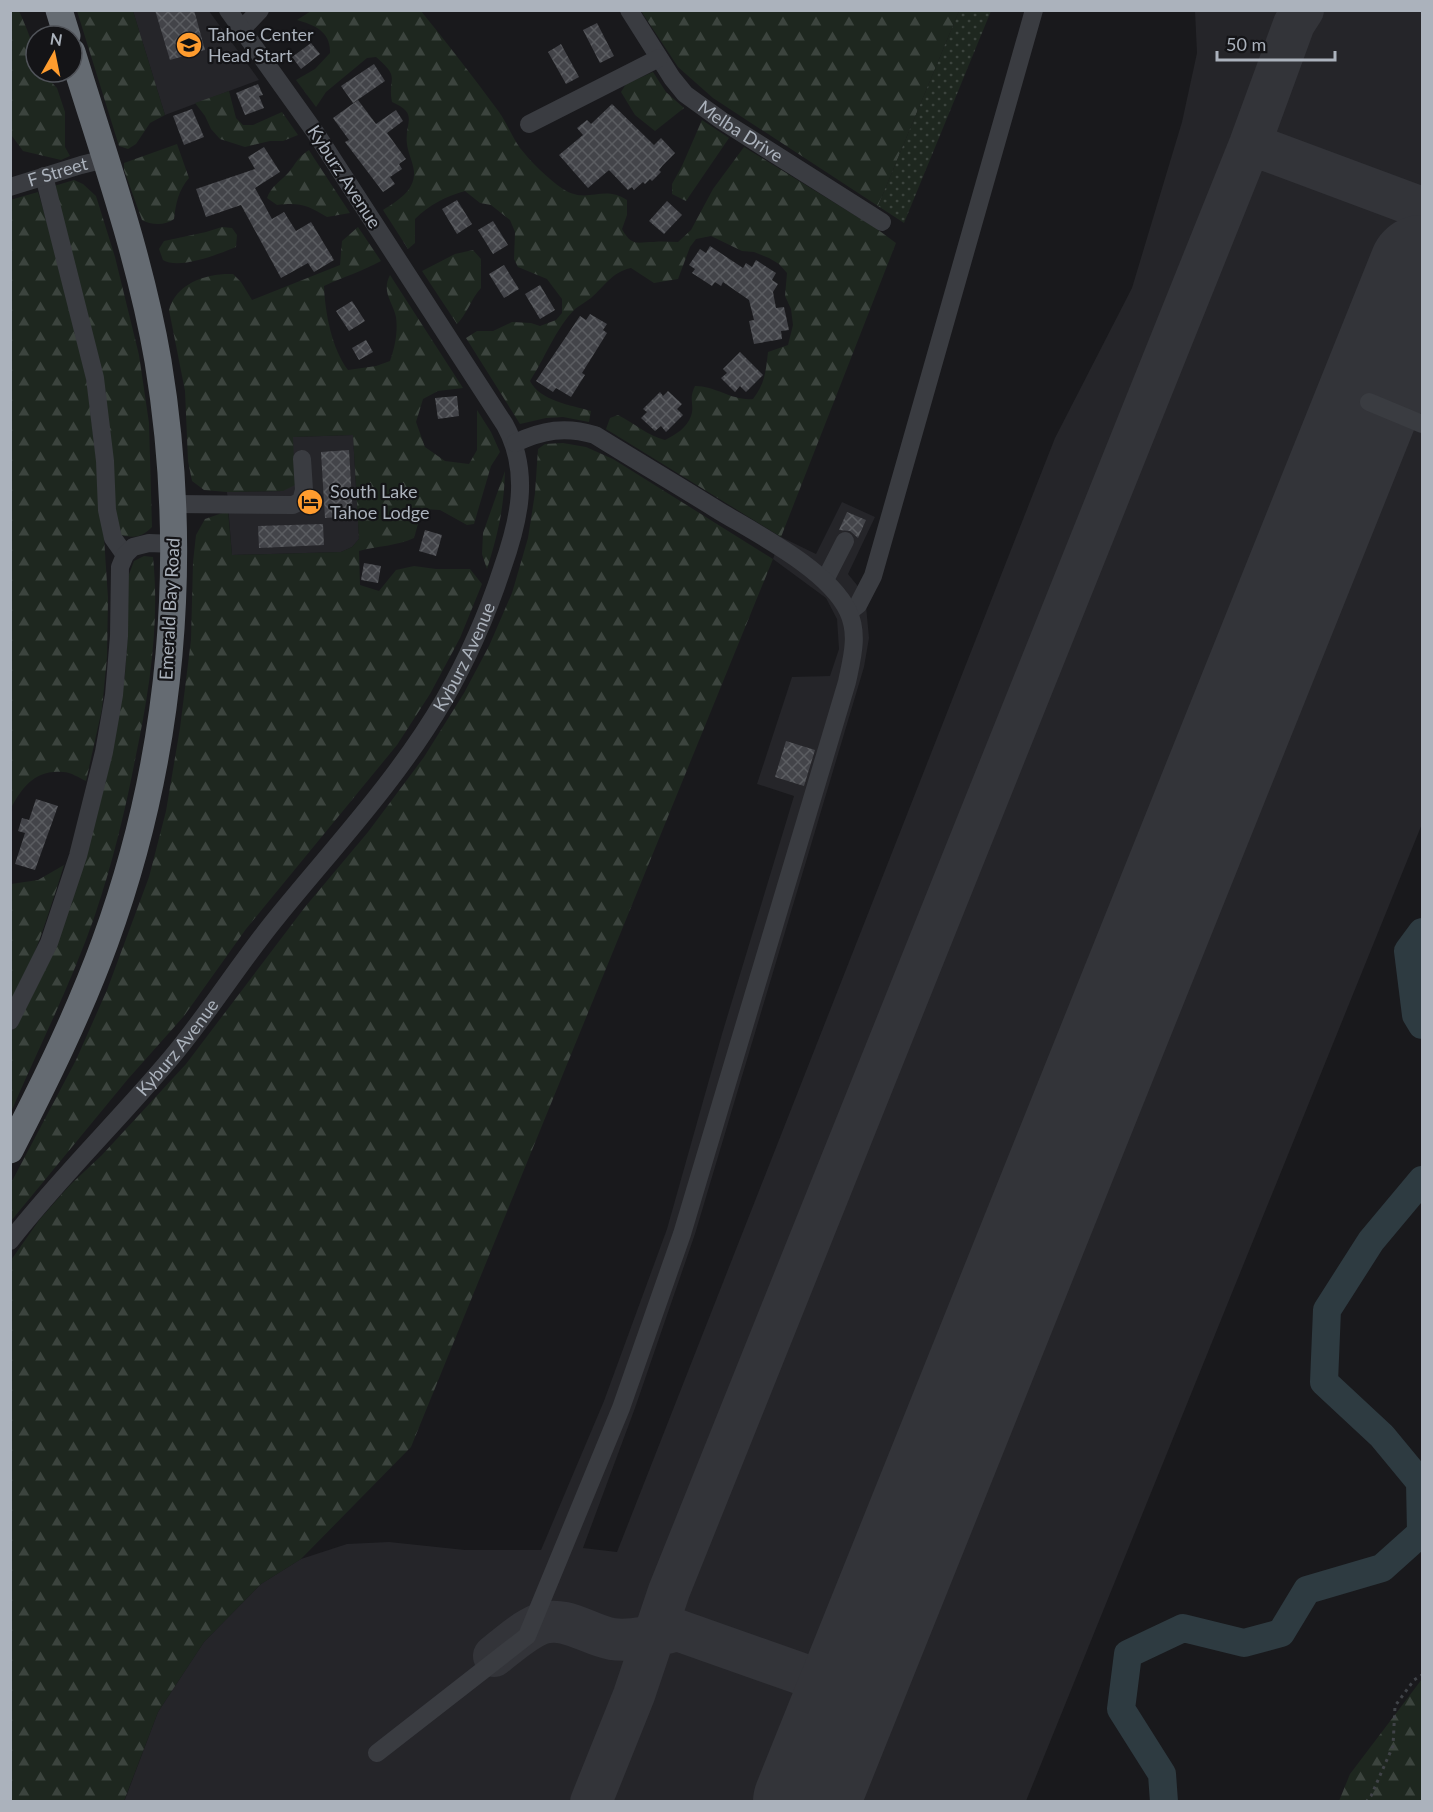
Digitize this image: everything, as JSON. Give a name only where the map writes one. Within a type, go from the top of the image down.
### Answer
[{"type":"highway","name":"Emerald Bay Road","points":[[10,1150],[92,977],[116,912],[134,852],[160,731],[171,638],[174,504],[158,360],[139,274],[82,84]]},
{"type":"street","name":"Kyburz Avenue","points":[[10,1241],[197,1027],[278,917],[388,781],[443,700],[480,629],[510,546],[519,510],[520,469],[514,442],[339,168],[295,102],[228,10]]},
{"type":"street","points":[[242,29],[260,10]]},
{"type":"street","name":"Melba Drive","points":[[629,10],[685,94],[882,222]]},
{"type":"street","points":[[849,612],[858,605],[873,576],[1034,10]]},
{"type":"street","points":[[529,124],[659,58]]},
{"type":"street","name":"F Street","points":[[10,187],[105,159]]},
{"type":"street","points":[[44,176],[95,378],[105,461],[107,510],[113,538],[125,555]]},
{"type":"street","points":[[1368,402],[1422,424]]},
{"type":"street","points":[[376,1753],[527,1636],[621,1408],[682,1234],[847,682],[853,652],[854,633],[849,612],[837,593],[825,580],[777,546],[595,435],[577,430],[559,430],[535,434],[514,442]]},
{"type":"street","points":[[174,504],[293,505],[301,501],[304,490],[302,459]]},
{"type":"street","points":[[825,580],[844,541]]},
{"type":"street","points":[[10,1021],[49,943],[78,856],[104,752],[114,695],[119,636],[120,567],[125,555],[133,547],[149,543],[174,544]]},
{"type":"path","points":[[1366,1802],[1371,1796],[1393,1746],[1395,1706],[1414,1680],[1422,1676]]},
{"type":"shaded area","name":"Tahoe Center Head Start","points":[[133,11],[209,11],[259,80],[165,115]]},
{"type":"shaded area","points":[[1195,11],[1422,11],[1422,824],[1026,1801],[124,1802],[158,1712],[204,1642],[261,1584],[301,1559],[347,1544],[389,1542],[465,1550],[541,1550],[604,1401],[667,1229],[722,1034],[794,796],[757,784],[792,677],[830,676],[839,649],[837,619],[826,598],[773,559],[781,537],[816,554],[842,502],[875,517],[848,574],[865,595],[869,638],[864,667],[695,1234],[635,1408],[583,1548],[617,1552],[1055,438],[1132,288],[1182,122],[1197,53]]},
{"type":"shaded area","points":[[353,435],[359,539],[352,547],[341,552],[232,555],[227,492],[283,491],[293,437]]},
{"type":"green space","points":[[11,10],[19,11],[24,24],[24,84],[53,84],[57,88],[65,112],[65,147],[70,156],[61,160],[23,151],[12,136]]},
{"type":"green space","points":[[77,11],[133,11],[165,115],[150,123],[136,144],[128,149],[119,146],[84,34],[84,24],[81,24]]},
{"type":"green space","points":[[311,11],[421,11],[499,112],[520,148],[534,164],[563,189],[572,193],[610,194],[627,200],[627,215],[622,229],[632,241],[639,243],[678,242],[691,230],[713,189],[744,147],[896,243],[781,537],[606,429],[610,418],[618,415],[665,440],[687,424],[692,412],[692,395],[695,386],[710,388],[738,398],[753,399],[766,371],[768,352],[788,345],[793,325],[791,309],[785,296],[787,273],[779,264],[754,252],[742,251],[711,236],[696,239],[690,247],[678,279],[654,283],[631,268],[619,273],[568,317],[530,381],[548,398],[591,411],[589,422],[563,417],[520,424],[466,338],[477,331],[493,331],[512,322],[540,326],[556,320],[562,313],[562,299],[547,279],[518,267],[514,259],[515,232],[510,220],[491,205],[480,203],[465,191],[438,202],[415,219],[415,243],[408,249],[383,210],[404,195],[414,179],[407,144],[408,115],[401,106],[392,102],[391,74],[376,57],[367,58],[326,92],[316,107],[296,80],[315,69],[330,53],[328,40],[321,31],[297,20]]},
{"type":"green space","points":[[641,11],[959,11],[878,206],[713,98],[678,67]]},
{"type":"green space","points":[[959,11],[991,11],[904,223],[878,206]]},
{"type":"green space","points":[[653,72],[666,92],[684,108],[655,131],[635,115],[621,92],[626,84]]},
{"type":"green space","points":[[229,91],[236,118],[243,125],[253,125],[282,112],[298,135],[283,141],[270,141],[245,147],[220,139],[195,103]]},
{"type":"green space","points":[[702,120],[729,138],[686,201],[672,194],[672,184]]},
{"type":"green space","points":[[177,144],[189,178],[178,197],[174,219],[162,224],[146,222],[142,220],[124,170],[124,163]]},
{"type":"green space","points":[[309,150],[350,213],[327,217],[303,205],[277,205],[267,198],[299,158]]},
{"type":"green space","points":[[74,180],[83,184],[96,196],[115,257],[139,355],[149,423],[152,527],[144,534],[136,536],[116,534],[54,186]]},
{"type":"green space","points":[[38,192],[68,292],[85,368],[102,507],[108,598],[107,657],[102,709],[86,781],[66,772],[45,773],[25,787],[11,808],[10,200]]},
{"type":"green space","points":[[222,227],[232,228],[237,235],[236,247],[189,262],[170,263],[163,260],[159,249],[164,241]]},
{"type":"green space","points":[[358,227],[381,261],[324,286],[330,330],[342,361],[348,370],[376,366],[390,361],[397,328],[396,317],[387,292],[390,275],[463,388],[438,391],[423,399],[416,422],[425,447],[445,461],[469,464],[477,450],[477,410],[500,452],[491,466],[474,524],[467,525],[440,510],[425,509],[420,517],[414,538],[401,543],[359,551],[360,585],[379,591],[396,570],[414,566],[436,569],[470,569],[482,584],[460,638],[430,694],[397,745],[246,929],[184,1016],[128,1079],[11,1221],[11,1183],[76,1060],[107,990],[149,877],[166,811],[180,728],[191,640],[196,535],[205,519],[228,511],[232,555],[341,552],[352,547],[359,539],[353,435],[293,437],[295,485],[283,491],[204,490],[192,481],[188,461],[185,391],[169,310],[178,293],[185,286],[213,275],[233,274],[252,300],[340,265],[342,241]]},
{"type":"green space","points":[[473,250],[481,259],[481,288],[457,324],[422,271],[455,254]]},
{"type":"green space","points":[[563,443],[586,447],[613,459],[773,559],[411,1447],[301,1559],[261,1584],[204,1642],[158,1712],[124,1801],[11,1801],[11,1260],[40,1219],[70,1185],[102,1155],[186,1064],[305,907],[368,832],[424,757],[464,693],[489,646],[512,593],[528,538],[535,493],[538,449],[545,444]]},
{"type":"green space","points":[[505,471],[500,521],[487,569],[482,554],[483,533]]},
{"type":"green space","points":[[144,556],[153,557],[155,582],[152,659],[145,710],[122,819],[107,877],[86,940],[11,1112],[10,1035],[38,984],[114,743],[125,675],[128,577],[134,561]]},
{"type":"green space","points":[[64,865],[34,954],[11,1006],[11,884],[38,880]]},
{"type":"green space","points":[[1422,1679],[1422,1801],[1339,1801],[1350,1774]]},
{"type":"building","points":[[155,10],[194,10],[205,50],[170,60]]},
{"type":"building","points":[[597,23],[614,56],[600,63],[583,30]]},
{"type":"building","points":[[311,43],[320,54],[301,69],[292,57]]},
{"type":"building","points":[[561,44],[579,77],[566,84],[548,52]]},
{"type":"building","points":[[374,64],[385,81],[353,103],[341,86]]},
{"type":"building","points":[[258,84],[263,95],[259,96],[264,108],[245,115],[236,93]]},
{"type":"building","points":[[358,100],[376,124],[396,110],[403,121],[387,133],[406,159],[399,164],[402,169],[390,177],[395,184],[383,192],[345,142],[349,140],[333,118]]},
{"type":"building","points":[[612,104],[654,145],[661,138],[675,153],[652,181],[650,179],[645,184],[643,182],[634,190],[632,187],[628,190],[609,170],[588,188],[559,155],[583,135],[577,128],[587,120],[591,124]]},
{"type":"building","points":[[192,109],[204,137],[184,145],[173,116]]},
{"type":"building","points":[[264,147],[280,172],[255,188],[272,219],[284,212],[296,231],[311,222],[334,260],[314,272],[308,263],[281,278],[241,205],[206,217],[196,189],[255,169],[248,157]]},
{"type":"building","points":[[457,200],[472,224],[457,234],[442,209]]},
{"type":"building","points":[[667,201],[682,215],[664,234],[649,221]]},
{"type":"building","points":[[493,221],[508,245],[493,254],[478,230]]},
{"type":"building","points":[[710,246],[743,268],[746,263],[752,267],[756,260],[776,273],[772,280],[778,284],[773,292],[776,308],[784,307],[789,330],[781,331],[782,339],[754,344],[749,321],[754,320],[749,300],[723,282],[721,286],[715,282],[712,286],[692,273],[695,269],[689,265],[700,249],[706,253]]},
{"type":"building","points":[[504,265],[519,289],[504,298],[489,274]]},
{"type":"building","points":[[540,285],[555,310],[540,319],[525,294]]},
{"type":"building","points":[[352,301],[365,321],[349,331],[336,311]]},
{"type":"building","points":[[590,314],[607,324],[603,330],[607,333],[582,373],[585,375],[571,397],[556,388],[553,392],[536,381],[580,316],[586,320]]},
{"type":"building","points":[[366,340],[373,352],[359,360],[352,348]]},
{"type":"building","points":[[740,352],[763,375],[746,392],[740,386],[735,392],[721,378],[727,373],[723,369]]},
{"type":"building","points":[[668,391],[682,404],[677,409],[683,415],[666,432],[661,426],[655,431],[641,418],[647,412],[643,409],[660,392],[663,396]]},
{"type":"building","points":[[457,396],[459,416],[438,419],[435,398]]},
{"type":"building","points":[[349,450],[353,516],[325,518],[321,452]]},
{"type":"building","points":[[847,512],[866,520],[858,538],[850,531],[839,530]]},
{"type":"building","points":[[323,524],[324,545],[259,548],[258,526]]},
{"type":"building","points":[[425,530],[442,535],[436,556],[419,551]]},
{"type":"building","points":[[364,563],[381,566],[378,583],[361,580]]},
{"type":"building","points":[[786,741],[815,750],[804,786],[775,777]]},
{"type":"building","points":[[36,799],[58,806],[35,870],[15,864],[25,833],[18,831],[22,818],[29,820]]},
{"type":"waterway","points":[[1422,932],[1408,951],[1416,1015],[1422,1025]]},
{"type":"waterway","points":[[1164,1802],[1162,1774],[1121,1709],[1128,1654],[1183,1628],[1244,1643],[1281,1633],[1307,1590],[1382,1568],[1421,1533],[1420,1482],[1382,1436],[1324,1382],[1327,1310],[1371,1241],[1422,1180]]},
{"type":"taxiway","points":[[591,1802],[634,1695],[669,1591],[1250,144],[1294,24],[1303,10]]},
{"type":"taxiway","points":[[1250,144],[1422,208]]},
{"type":"taxiway","points":[[494,1656],[528,1630],[550,1622],[568,1624],[603,1637],[619,1640],[645,1638],[677,1630],[850,1691]]},
{"type":"runway","points":[[806,1802],[1422,268]]},
{"type":"place","name":"Tahoe Center Head Start","points":[[189,45]]},
{"type":"place","name":"South Lake Tahoe Lodge","points":[[310,502]]}]
